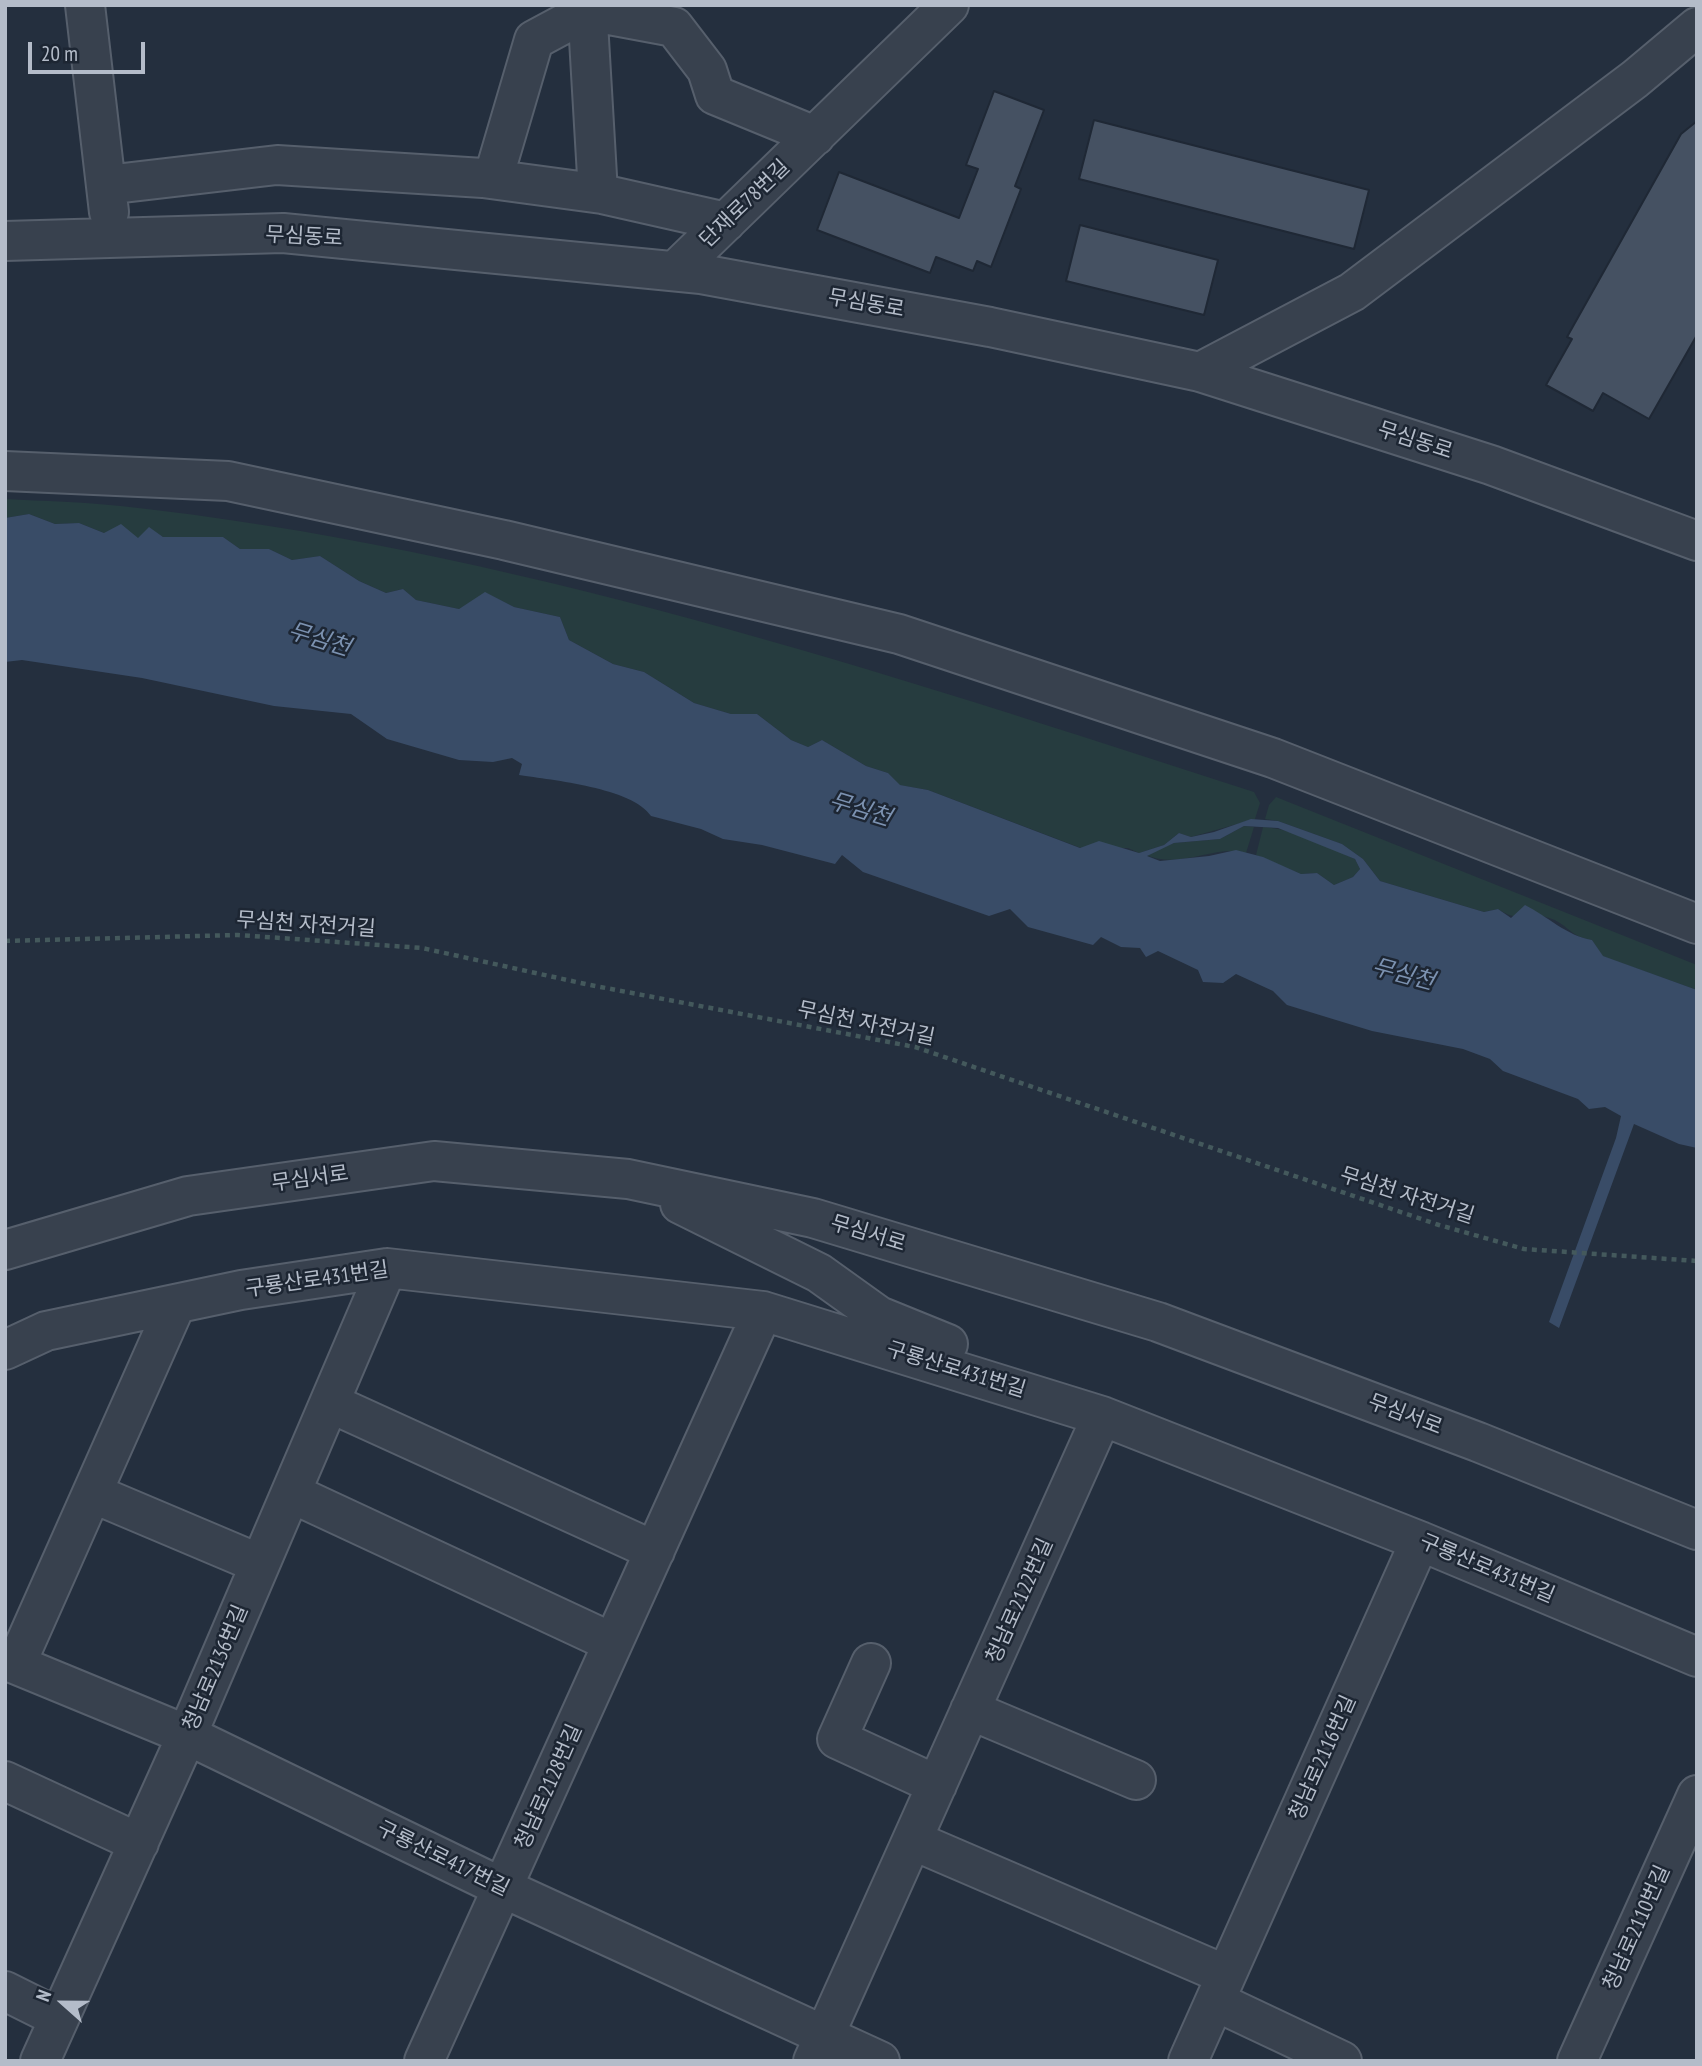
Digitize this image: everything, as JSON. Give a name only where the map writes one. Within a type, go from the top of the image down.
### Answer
[{"type":"street","points":[[85,5],[112,238]]},
{"type":"street","name":"단재로78번길","points":[[675,271],[949,5]]},
{"type":"street","points":[[493,179],[534,40],[587,8],[674,27],[707,70],[715,95],[815,136]]},
{"type":"street","points":[[587,8],[598,193]]},
{"type":"street","points":[[1200,372],[1352,292],[1635,79],[1697,27]]},
{"type":"street","points":[[106,185],[277,165],[493,179],[598,193],[726,222]]},
{"type":"street","name":"무심동로","points":[[5,241],[283,233],[675,271],[990,327],[1200,372],[1491,465],[1697,541]]},
{"type":"street","points":[[5,471],[228,481],[504,540],[899,634],[1273,758],[1697,924]]},
{"type":"street","name":"무심서로","points":[[5,1250],[188,1196],[434,1161],[628,1179],[813,1218],[1158,1322],[1478,1442],[1697,1530]]},
{"type":"street","points":[[628,1179],[819,1273],[879,1316],[1018,1371],[1041,1395]]},
{"type":"street","name":"구룡산로431번길","points":[[5,1350],[46,1331],[241,1290],[387,1268],[763,1311],[1102,1416],[1420,1541],[1697,1657]]},
{"type":"street","name":"청남로2136번길","points":[[40,2061],[187,1735],[387,1268]]},
{"type":"street","points":[[10,1662],[92,1493],[176,1304]]},
{"type":"street","name":"청남로2128번길","points":[[424,2061],[763,1311]]},
{"type":"street","points":[[330,1403],[655,1550]]},
{"type":"street","name":"청남로2122번길","points":[[819,2048],[1102,1416]]},
{"type":"street","points":[[92,1493],[260,1564]]},
{"type":"street","points":[[291,1493],[613,1643]]},
{"type":"street","name":"청남로2116번길","points":[[1188,2061],[1420,1541]]},
{"type":"street","name":"구룡산로417번길","points":[[10,1662],[187,1735],[503,1888],[819,2048],[880,2061]]},
{"type":"street","points":[[871,1663],[837,1739],[937,1785]]},
{"type":"street","points":[[971,1710],[1136,1780]]},
{"type":"street","points":[[5,1781],[139,1843]]},
{"type":"street","name":"청남로2110번길","points":[[1577,2061],[1697,1795]]},
{"type":"street","points":[[912,1840],[1063,1905],[1221,1988],[1342,2061]]},
{"type":"street","points":[[5,1991],[59,2018]]},
{"type":"path","name":"무심천 자전거길","points":[[5,941],[238,935],[422,948],[590,985],[915,1047],[1439,1226],[1524,1248],[1697,1261]]},
{"type":"green space","points":[[5,499],[121,506],[266,525],[410,552],[552,583],[835,660],[975,703],[1254,792],[1260,803],[1255,819],[1191,837],[1179,833],[1164,845],[1139,853],[1128,848],[1081,848],[928,790],[899,785],[888,773],[866,766],[822,740],[808,747],[791,740],[757,714],[731,714],[694,703],[644,672],[613,664],[569,640],[560,617],[514,607],[486,593],[459,609],[416,600],[403,589],[386,593],[359,581],[320,556],[292,560],[269,549],[240,549],[223,537],[163,537],[149,528],[138,539],[104,533],[79,523],[55,524],[29,514],[5,518]]},
{"type":"green space","points":[[1276,797],[1697,965],[1697,990],[1602,956],[1592,940],[1575,934],[1552,919],[1513,916],[1498,909],[1484,912],[1380,881],[1363,859],[1342,844],[1278,821],[1265,819],[1269,805]]},
{"type":"green space","points":[[1244,826],[1254,827],[1246,853],[1223,852],[1172,860],[1146,855],[1174,843],[1220,839]]},
{"type":"green space","points":[[1263,827],[1287,831],[1322,844],[1355,859],[1360,869],[1353,877],[1334,885],[1317,873],[1301,874],[1256,855]]},
{"type":"water","name":"무심천","points":[[29,514],[55,524],[79,523],[104,533],[121,524],[138,538],[149,527],[163,537],[223,537],[240,549],[269,549],[292,560],[320,556],[359,581],[386,593],[403,589],[416,600],[459,609],[485,592],[514,607],[560,617],[569,640],[613,664],[644,672],[694,703],[731,714],[757,714],[791,740],[808,747],[822,740],[866,766],[888,773],[900,785],[928,790],[1080,848],[1099,841],[1139,853],[1164,845],[1179,833],[1191,837],[1251,819],[1278,821],[1342,844],[1363,859],[1380,881],[1484,912],[1498,909],[1511,918],[1525,905],[1566,930],[1592,940],[1603,956],[1697,990],[1697,1148],[1679,1144],[1634,1124],[1559,1328],[1549,1322],[1616,1138],[1621,1116],[1605,1107],[1589,1109],[1578,1099],[1503,1071],[1490,1059],[1463,1049],[1372,1031],[1287,1005],[1273,991],[1236,974],[1223,983],[1203,982],[1198,970],[1158,951],[1146,957],[1140,948],[1121,947],[1101,937],[1093,945],[1028,927],[1010,909],[989,916],[863,872],[842,855],[835,864],[762,845],[723,839],[701,829],[651,816],[642,806],[610,792],[519,775],[522,764],[512,758],[493,762],[459,760],[387,739],[351,714],[274,706],[142,678],[22,660],[5,662],[5,518]],"holes":[[[1244,826],[1278,828],[1355,859],[1360,869],[1353,877],[1334,885],[1317,873],[1301,874],[1263,857],[1236,850],[1160,861],[1147,856],[1174,843],[1220,839]]]},
{"type":"building","points":[[994,91],[1044,110],[1015,186],[1021,189],[991,267],[977,261],[973,271],[936,257],[930,273],[817,230],[839,172],[959,218],[978,169],[966,165]]},
{"type":"building","points":[[1094,120],[1369,190],[1354,249],[1079,179]]},
{"type":"building","points":[[1697,121],[1697,335],[1649,419],[1603,393],[1593,411],[1546,385],[1572,339],[1567,337],[1681,134]]},
{"type":"building","points":[[1080,225],[1218,260],[1204,315],[1066,281]]}]
